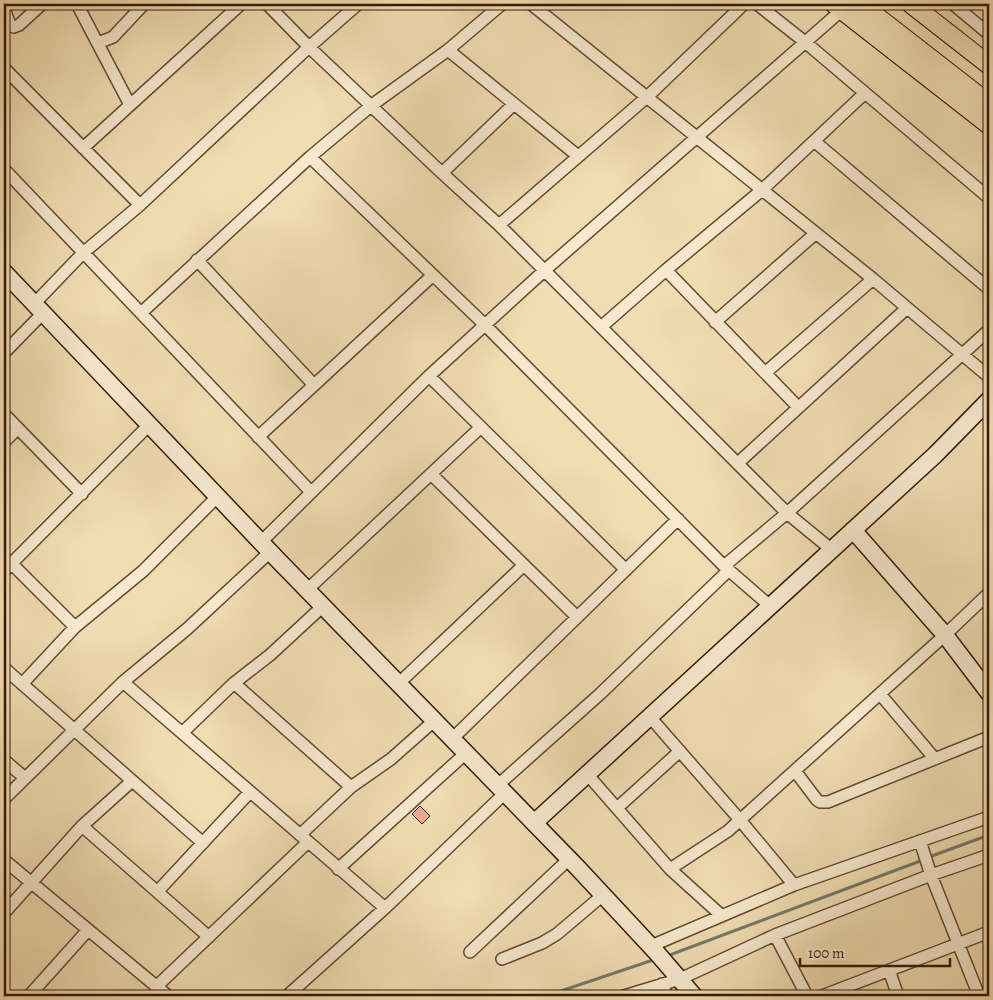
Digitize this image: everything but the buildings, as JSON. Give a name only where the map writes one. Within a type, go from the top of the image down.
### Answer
[{"type":"highway","points":[[880,4],[989,88]]},
{"type":"highway","points":[[845,6],[989,106]]},
{"type":"main road","points":[[910,4],[989,65]]},
{"type":"main road","points":[[845,6],[989,125]]},
{"type":"street","points":[[4,8],[10,25],[14,27],[19,26],[42,4]]},
{"type":"street","points":[[77,4],[130,105]]},
{"type":"street","points":[[98,43],[113,37],[144,4]]},
{"type":"street","points":[[83,148],[241,4]]},
{"type":"street","points":[[267,4],[309,47],[545,270],[787,513],[832,550]]},
{"type":"street","points":[[4,353],[84,253],[140,205],[309,47],[358,4]]},
{"type":"street","points":[[141,312],[310,157],[372,105],[448,50],[502,4]]},
{"type":"street","points":[[531,4],[816,233],[963,353],[989,377]]},
{"type":"street","points":[[499,225],[647,97],[744,4]]},
{"type":"street","points":[[757,4],[805,42],[989,198]]},
{"type":"street","points":[[4,798],[123,682],[187,630],[266,547],[311,492],[429,376],[545,270],[845,6]]},
{"type":"street","points":[[961,6],[989,34]]},
{"type":"street","points":[[448,50],[578,156]]},
{"type":"street","points":[[5,71],[140,205]]},
{"type":"street","points":[[601,327],[762,190],[865,93]]},
{"type":"street","points":[[442,173],[514,104]]},
{"type":"street","points":[[814,142],[989,289]]},
{"type":"street","points":[[310,157],[485,325],[727,568],[770,606]]},
{"type":"street","points":[[4,169],[311,492]]},
{"type":"street","points":[[715,322],[816,233]]},
{"type":"street","points":[[197,260],[314,385]]},
{"type":"street","points":[[666,270],[798,407]]},
{"type":"street","points":[[4,272],[307,590],[569,859],[654,949],[694,996]]},
{"type":"street","points":[[258,438],[433,275]]},
{"type":"street","points":[[765,373],[873,280]]},
{"type":"street","points":[[738,463],[907,308]]},
{"type":"street","points":[[287,996],[385,908],[502,789],[727,568],[989,330]]},
{"type":"street","points":[[429,376],[626,570]]},
{"type":"street","points":[[534,823],[935,455],[989,400]]},
{"type":"street","points":[[4,414],[82,494]]},
{"type":"street","points":[[75,627],[8,567],[150,424]]},
{"type":"street","points":[[307,590],[481,427]]},
{"type":"street","points":[[4,442],[17,429]]},
{"type":"street","points":[[431,474],[577,617]]},
{"type":"street","points":[[22,684],[75,627],[142,571],[218,496]]},
{"type":"street","points":[[452,739],[678,519]]},
{"type":"street","points":[[853,530],[945,635],[988,689]]},
{"type":"street","points":[[398,684],[524,565]]},
{"type":"street","points":[[670,869],[728,831],[989,593]]},
{"type":"street","points":[[182,734],[234,683],[270,655],[323,606]]},
{"type":"street","points":[[4,668],[203,842]]},
{"type":"street","points":[[123,682],[385,908]]},
{"type":"street","points":[[234,683],[351,787]]},
{"type":"street","points":[[880,694],[936,760]]},
{"type":"street","points":[[650,717],[740,820],[794,886]]},
{"type":"street","points":[[156,987],[209,937],[304,839],[351,787],[391,759],[435,720]]},
{"type":"street","points":[[795,771],[817,800],[823,803],[835,800],[989,738]]},
{"type":"street","points":[[617,808],[680,751]]},
{"type":"street","points":[[338,869],[466,753]]},
{"type":"street","points":[[4,760],[25,778]]},
{"type":"street","points":[[587,774],[670,869],[722,916]]},
{"type":"street","points":[[4,913],[82,826],[132,780]]},
{"type":"street","points":[[158,891],[250,792]]},
{"type":"street","points":[[654,949],[722,916],[794,886],[921,845],[989,817]]},
{"type":"street","points":[[82,826],[209,937]]},
{"type":"street","points":[[921,845],[979,996]]},
{"type":"street","points":[[624,996],[679,978],[775,935],[930,872],[989,855]]},
{"type":"street","points":[[470,952],[569,859]]},
{"type":"street","points":[[4,860],[168,996]]},
{"type":"street","points":[[502,959],[549,939],[603,895]]},
{"type":"street","points":[[32,995],[88,930]]},
{"type":"street","points":[[822,996],[989,932]]},
{"type":"street","points":[[775,935],[807,996]]},
{"type":"street","points":[[889,970],[898,996]]},
{"type":"street","points":[[662,984],[667,996]]},
{"type":"waterway","points":[[929,857],[989,835]]},
{"type":"waterway","points":[[667,956],[923,860]]},
{"type":"waterway","points":[[546,996],[656,959]]}]
